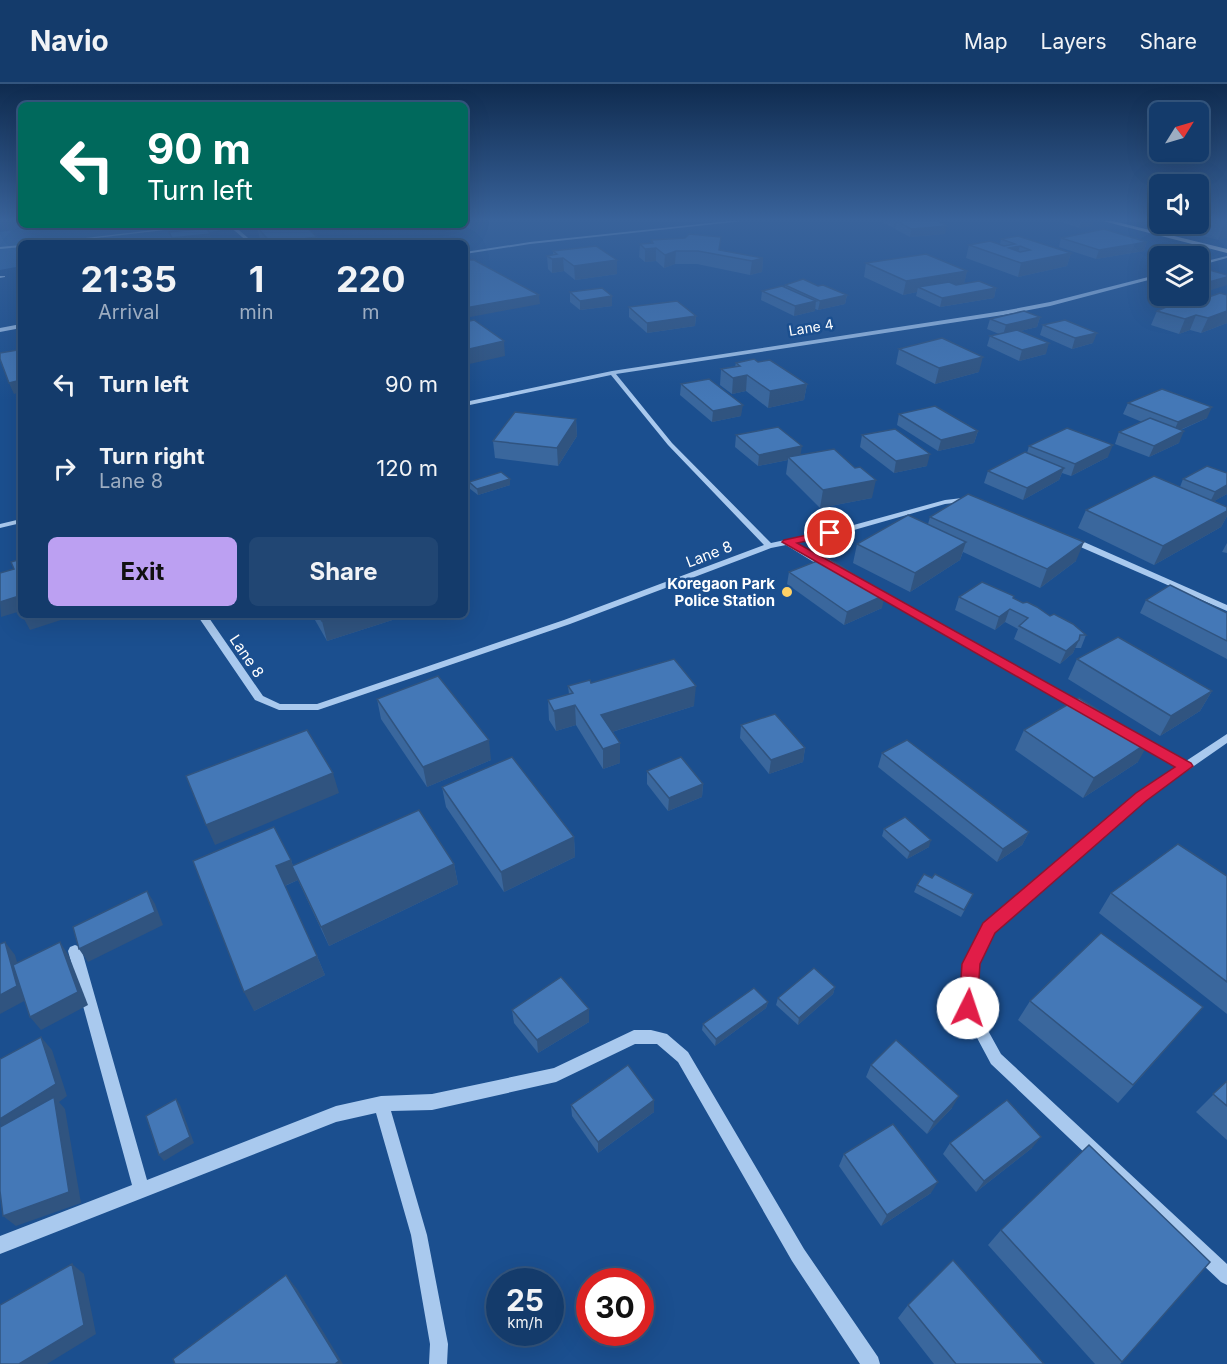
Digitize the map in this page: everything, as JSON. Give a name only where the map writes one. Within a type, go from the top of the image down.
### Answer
[{"type":"street","name":"Lane 4","points":[[468,403],[612,373],[813,340],[1003,313],[1050,304],[1138,281]]},
{"type":"street","points":[[0,330],[18,327]]},
{"type":"street","points":[[612,373],[670,444],[768,546]]},
{"type":"street","name":"Lane 8","points":[[204,618],[259,698],[279,707],[318,707],[567,621],[768,546],[851,528],[954,500],[983,501]]},
{"type":"street","points":[[0,526],[18,522]]},
{"type":"street","points":[[1059,534],[1227,608]]},
{"type":"street","points":[[787,542],[835,570]]},
{"type":"street","points":[[862,584],[1092,713]]},
{"type":"street","points":[[1123,731],[1186,766]]},
{"type":"street","points":[[1227,738],[1141,797],[989,928],[971,964],[968,1008],[996,1059],[1227,1276]]},
{"type":"street","points":[[75,951],[141,1189]]},
{"type":"street","points":[[0,1245],[336,1114],[381,1104],[432,1101],[556,1075],[634,1037],[647,1036],[665,1039],[683,1057],[798,1255],[871,1364]]},
{"type":"street","points":[[381,1104],[419,1235],[439,1344],[438,1364]]},
{"type":"building","points":[[468,281],[513,281],[539,295],[468,307]]},
{"type":"building","points":[[807,281],[847,295],[820,301],[785,285]]},
{"type":"building","points":[[979,281],[996,288],[942,298],[918,287],[949,282],[956,285]]},
{"type":"building","points":[[782,286],[816,301],[795,306],[762,291]]},
{"type":"building","points":[[602,288],[612,296],[580,301],[570,292]]},
{"type":"building","points":[[1220,293],[1227,295],[1227,311],[1208,318],[1196,315],[1185,319],[1157,311],[1169,306],[1209,306],[1209,297]]},
{"type":"building","points":[[677,301],[696,316],[647,323],[629,307]]},
{"type":"building","points":[[1024,311],[1040,317],[1006,325],[990,319]]},
{"type":"building","points":[[474,320],[504,341],[468,349],[468,321]]},
{"type":"building","points":[[1065,320],[1097,333],[1075,338],[1043,325]]},
{"type":"building","points":[[1017,330],[1049,343],[1022,350],[990,336]]},
{"type":"building","points":[[942,338],[983,357],[939,368],[899,349]]},
{"type":"building","points":[[18,350],[18,381],[9,383],[0,353]]},
{"type":"building","points":[[754,359],[758,362],[770,360],[807,384],[770,391],[747,375],[733,378],[721,369],[740,366],[736,363]]},
{"type":"building","points":[[709,379],[743,405],[713,411],[681,384]]},
{"type":"building","points":[[1162,389],[1212,407],[1178,422],[1128,403]]},
{"type":"building","points":[[935,406],[978,431],[941,440],[899,414]]},
{"type":"building","points":[[515,412],[576,419],[557,448],[493,441]]},
{"type":"building","points":[[1150,418],[1184,431],[1154,446],[1119,432]]},
{"type":"building","points":[[778,427],[802,446],[759,455],[736,435]]},
{"type":"building","points":[[1067,428],[1113,445],[1075,464],[1029,446]]},
{"type":"building","points":[[895,429],[930,454],[896,461],[862,435]]},
{"type":"building","points":[[834,449],[855,468],[860,467],[876,480],[823,490],[788,457]]},
{"type":"building","points":[[1025,452],[1064,468],[1027,488],[988,471]]},
{"type":"building","points":[[1207,466],[1227,473],[1227,485],[1215,492],[1183,479]]},
{"type":"building","points":[[501,472],[510,479],[477,489],[469,482]]},
{"type":"building","points":[[1154,476],[1227,507],[1227,511],[1163,546],[1086,510]]},
{"type":"building","points":[[968,494],[1084,542],[1047,569],[930,517]]},
{"type":"building","points":[[908,515],[966,542],[915,573],[857,544]]},
{"type":"building","points":[[827,557],[885,595],[847,612],[789,572]]},
{"type":"building","points":[[18,560],[18,603],[16,597],[0,602],[0,573],[14,569],[11,562]]},
{"type":"building","points":[[982,582],[1014,596],[1013,598],[1023,603],[1027,602],[1037,607],[1050,616],[1054,614],[1073,624],[1086,635],[1080,635],[1079,640],[1066,651],[1019,626],[1028,618],[1010,609],[999,617],[959,597]]},
{"type":"building","points":[[1170,585],[1227,613],[1227,641],[1146,600]]},
{"type":"building","points":[[1118,637],[1212,691],[1171,716],[1077,659]]},
{"type":"building","points":[[674,659],[696,686],[601,715],[620,743],[603,749],[575,705],[554,711],[548,700],[573,693],[568,686],[590,680],[591,683]]},
{"type":"building","points":[[438,676],[489,740],[423,767],[377,699]]},
{"type":"building","points":[[1079,698],[1149,742],[1094,778],[1024,730]]},
{"type":"building","points":[[775,714],[805,748],[771,760],[741,725]]},
{"type":"building","points":[[307,730],[333,773],[206,825],[186,776]]},
{"type":"building","points":[[907,740],[1029,832],[1003,849],[882,753]]},
{"type":"building","points":[[512,757],[574,837],[501,872],[442,787]]},
{"type":"building","points":[[681,757],[703,784],[669,798],[647,771]]},
{"type":"building","points":[[419,810],[454,864],[321,927],[292,866]]},
{"type":"building","points":[[905,817],[931,840],[910,852],[884,829]]},
{"type":"building","points":[[274,827],[291,860],[276,866],[317,956],[244,992],[193,861]]},
{"type":"building","points":[[1178,844],[1227,876],[1227,982],[1111,893]]},
{"type":"building","points":[[924,874],[932,878],[935,874],[973,894],[964,910],[917,885]]},
{"type":"building","points":[[147,891],[155,912],[79,949],[73,927]]},
{"type":"building","points":[[1101,933],[1203,1007],[1133,1085],[1030,1001]]},
{"type":"building","points":[[5,942],[17,986],[0,995],[0,944]]},
{"type":"building","points":[[60,942],[78,992],[30,1017],[13,965]]},
{"type":"building","points":[[814,968],[835,987],[799,1018],[778,998]]},
{"type":"building","points":[[561,977],[589,1009],[537,1040],[512,1010]]},
{"type":"building","points":[[754,988],[768,1002],[716,1039],[703,1024]]},
{"type":"building","points":[[41,1037],[56,1084],[0,1119],[0,1059]]},
{"type":"building","points":[[896,1040],[959,1096],[934,1122],[871,1065]]},
{"type":"building","points":[[628,1065],[654,1100],[598,1142],[571,1105]]},
{"type":"building","points":[[1227,1081],[1227,1106],[1213,1094]]},
{"type":"building","points":[[54,1097],[69,1192],[3,1216],[0,1191],[0,1127]]},
{"type":"building","points":[[176,1099],[190,1137],[159,1155],[146,1116]]},
{"type":"building","points":[[1007,1100],[1041,1137],[984,1181],[950,1143]]},
{"type":"building","points":[[893,1124],[938,1182],[887,1215],[844,1154]]},
{"type":"building","points":[[1089,1145],[1210,1262],[1122,1362],[1001,1230]]},
{"type":"building","points":[[953,1260],[1044,1364],[956,1364],[908,1305]]},
{"type":"building","points":[[72,1264],[84,1325],[19,1364],[0,1364],[0,1305]]},
{"type":"building","points":[[286,1275],[339,1361],[335,1364],[175,1364],[173,1359]]},
{"type":"place","name":"Koregaon Park Police Station","points":[[787,592]]},
{"type":"route","points":[[830,533],[787,542],[1186,766],[1141,797],[989,928],[971,964],[968,1008]]}]
